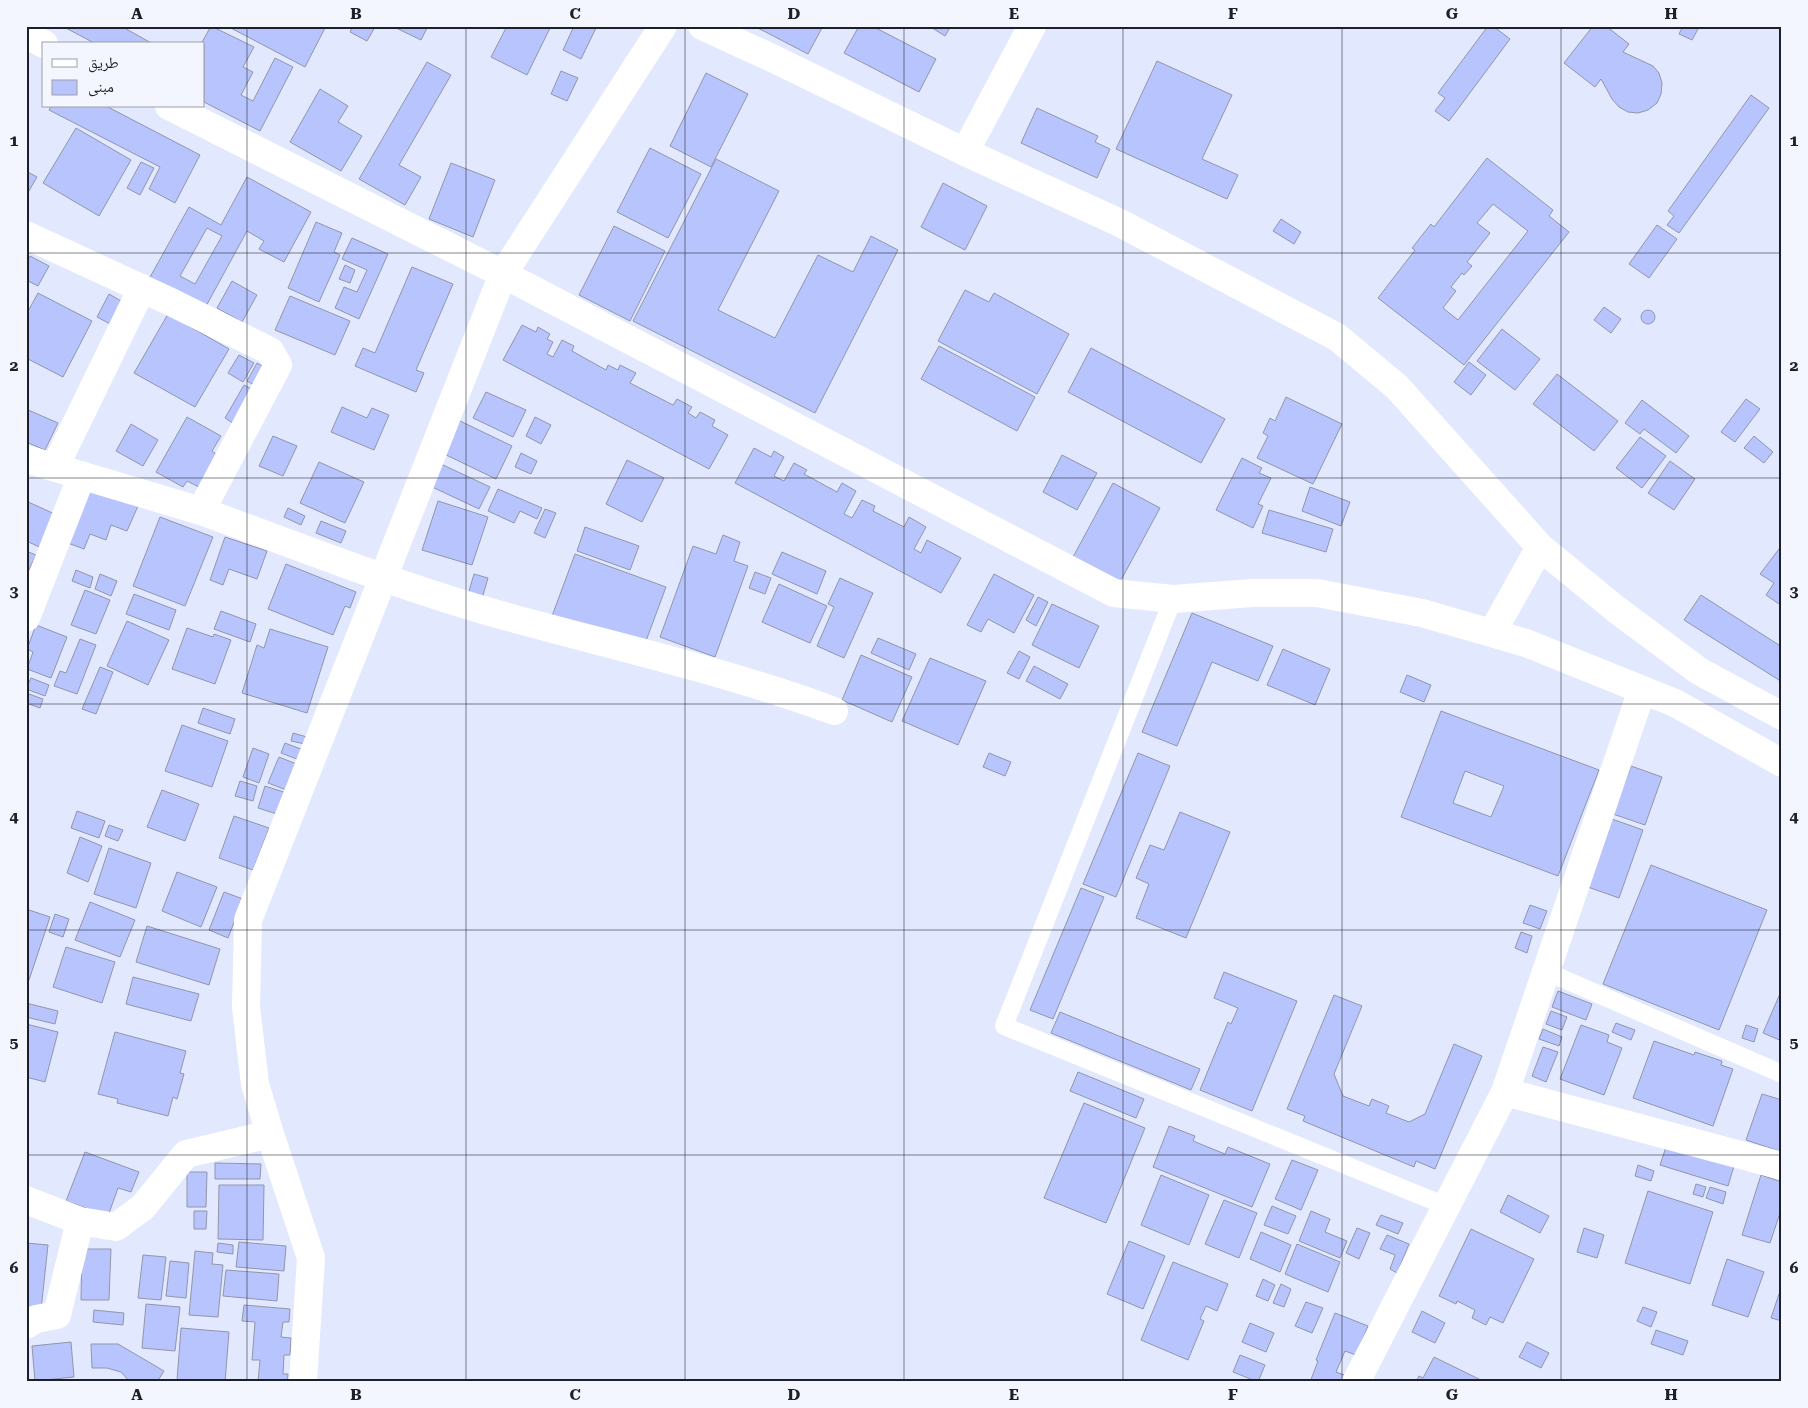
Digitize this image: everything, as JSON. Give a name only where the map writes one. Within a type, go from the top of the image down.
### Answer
[{"type":"street","points":[[303,1382],[310,1258],[255,1084],[246,1007],[248,920],[382,577],[504,274],[663,26]]},
{"type":"street","points":[[702,26],[965,152],[1118,222],[1337,337],[1397,387],[1540,547],[1624,616],[1699,671],[1782,716]]},
{"type":"street","points":[[965,152],[1032,26]]},
{"type":"street","points":[[173,108],[504,274],[1114,593],[1173,599],[1252,593],[1317,593],[1422,613],[1526,643],[1675,703],[1782,763]]},
{"type":"street","points":[[26,235],[142,288],[270,351],[278,365],[202,512]]},
{"type":"street","points":[[55,467],[142,288]]},
{"type":"street","points":[[26,459],[202,512],[382,577],[480,609],[784,692],[834,711]]},
{"type":"street","points":[[26,618],[82,475]]},
{"type":"street","points":[[1492,633],[1540,547]]},
{"type":"street","points":[[1356,1382],[1505,1092],[1642,690]]},
{"type":"street","points":[[1719,728],[1736,692]]},
{"type":"street","points":[[1505,1092],[1782,1166]]},
{"type":"street","points":[[26,1200],[80,1221],[116,1227],[143,1207],[186,1154],[270,1134]]},
{"type":"street","points":[[26,1325],[36,1319],[57,1314],[80,1221]]},
{"type":"lane","points":[[1173,599],[1004,1026],[1446,1206]]},
{"type":"lane","points":[[1545,971],[1782,1074]]},
{"type":"building","points":[[62,26],[121,26],[149,42],[92,42]]},
{"type":"building","points":[[211,26],[254,47],[243,67],[253,72],[241,95],[253,101],[275,58],[293,67],[260,131],[205,103],[205,42],[202,42]]},
{"type":"building","points":[[227,26],[326,26],[305,67]]},
{"type":"building","points":[[353,26],[375,27],[367,41],[350,32]]},
{"type":"building","points":[[392,26],[428,26],[421,40]]},
{"type":"building","points":[[507,26],[551,26],[527,75],[491,57]]},
{"type":"building","points":[[574,26],[592,26],[596,28],[581,59],[563,50]]},
{"type":"building","points":[[754,26],[823,26],[808,54]]},
{"type":"building","points":[[859,26],[872,26],[936,59],[919,92],[844,53]]},
{"type":"building","points":[[929,26],[951,26],[945,36]]},
{"type":"building","points":[[1488,26],[1493,26],[1510,39],[1449,121],[1435,111],[1445,98],[1438,93]]},
{"type":"building","points":[[1593,26],[1606,26],[1629,44],[1623,52],[1653,66],[1659,73],[1662,83],[1661,94],[1657,103],[1648,110],[1638,113],[1628,112],[1619,107],[1612,99],[1601,79],[1595,87],[1564,63]]},
{"type":"building","points":[[1683,26],[1693,26],[1698,29],[1692,40],[1679,34]]},
{"type":"building","points":[[1157,61],[1232,95],[1202,159],[1238,175],[1227,199],[1116,149]]},
{"type":"building","points":[[427,62],[451,75],[399,165],[421,177],[405,205],[359,179]]},
{"type":"building","points":[[561,71],[578,78],[567,101],[551,94]]},
{"type":"building","points":[[706,73],[748,94],[711,167],[670,146]]},
{"type":"building","points":[[320,89],[348,106],[338,122],[362,136],[341,171],[290,142]]},
{"type":"building","points":[[1751,95],[1769,108],[1679,233],[1667,225],[1674,216],[1668,211]]},
{"type":"building","points":[[50,108],[110,108],[200,155],[175,203],[149,189],[160,167],[49,110]]},
{"type":"building","points":[[1037,108],[1098,136],[1095,142],[1110,149],[1097,178],[1021,143]]},
{"type":"building","points":[[76,128],[131,160],[99,216],[43,183]]},
{"type":"building","points":[[650,148],[701,174],[668,238],[617,212]]},
{"type":"building","points":[[1487,158],[1553,210],[1549,216],[1569,232],[1464,365],[1378,298],[1415,250],[1412,248],[1431,224],[1434,227]],"holes":[[[1493,204],[1528,231],[1458,320],[1443,308],[1456,291],[1451,287],[1462,273],[1464,275],[1472,266],[1467,262],[1490,233],[1477,223]]]},
{"type":"building","points":[[716,159],[779,191],[718,310],[775,338],[818,255],[853,272],[871,236],[898,250],[815,413],[633,321]]},
{"type":"building","points":[[141,162],[154,168],[140,195],[127,188]]},
{"type":"building","points":[[451,163],[495,180],[473,237],[429,219]]},
{"type":"building","points":[[26,171],[37,177],[26,196]]},
{"type":"building","points":[[247,177],[311,212],[284,262],[259,249],[264,241],[247,231],[205,308],[149,279],[189,207],[221,225]],"holes":[[[207,228],[222,236],[195,284],[180,276]]]},
{"type":"building","points":[[943,183],[987,206],[965,250],[921,227]]},
{"type":"building","points":[[1281,219],[1301,232],[1294,244],[1273,231]]},
{"type":"building","points":[[316,222],[342,233],[334,252],[340,255],[319,302],[288,288]]},
{"type":"building","points":[[1657,225],[1677,239],[1649,278],[1629,264]]},
{"type":"building","points":[[614,226],[665,251],[630,321],[579,295]]},
{"type":"building","points":[[352,238],[388,254],[359,319],[335,308],[344,287],[357,292],[367,270],[342,259]]},
{"type":"building","points":[[30,256],[49,266],[38,286],[26,280],[26,264]]},
{"type":"building","points":[[345,265],[355,270],[350,283],[339,279]]},
{"type":"building","points":[[412,267],[453,284],[416,370],[424,373],[416,392],[355,366],[363,348],[375,353]]},
{"type":"building","points":[[232,281],[257,295],[242,322],[217,308]]},
{"type":"building","points":[[965,290],[989,302],[994,293],[1069,334],[1037,394],[938,341]]},
{"type":"building","points":[[38,293],[92,321],[63,377],[26,358],[26,315]]},
{"type":"building","points":[[109,294],[128,305],[116,327],[97,317]]},
{"type":"building","points":[[290,296],[350,321],[335,355],[275,330]]},
{"type":"building","points":[[1604,307],[1621,319],[1611,333],[1594,320]]},
{"type":"building","points":[[1648,310],[1653,312],[1655,317],[1653,322],[1648,324],[1643,322],[1641,317],[1643,312]]},
{"type":"building","points":[[168,314],[229,349],[195,407],[134,373]]},
{"type":"building","points":[[522,325],[536,332],[538,327],[550,334],[547,339],[553,342],[547,354],[553,357],[562,340],[574,346],[572,351],[606,370],[608,365],[618,370],[620,365],[636,373],[630,383],[673,405],[677,399],[692,407],[688,413],[696,418],[700,412],[715,420],[712,426],[728,435],[709,469],[503,360]]},
{"type":"building","points":[[1502,329],[1540,359],[1515,390],[1477,361]]},
{"type":"building","points":[[939,346],[1035,397],[1017,431],[921,379]]},
{"type":"building","points":[[1091,348],[1225,419],[1201,463],[1068,392]]},
{"type":"building","points":[[239,355],[254,363],[243,382],[228,373]]},
{"type":"building","points":[[1469,362],[1486,375],[1471,395],[1454,382]]},
{"type":"building","points":[[257,363],[269,370],[259,388],[247,381]]},
{"type":"building","points":[[1557,374],[1618,421],[1594,451],[1533,404]]},
{"type":"building","points":[[244,385],[259,393],[239,427],[225,418]]},
{"type":"building","points":[[486,392],[526,410],[513,437],[473,418]]},
{"type":"building","points":[[1286,397],[1342,424],[1313,484],[1257,458],[1268,436],[1263,433],[1270,418],[1275,421]]},
{"type":"building","points":[[1746,399],[1760,409],[1735,442],[1721,432]]},
{"type":"building","points":[[1642,400],[1689,436],[1676,453],[1644,429],[1640,434],[1625,423]]},
{"type":"building","points":[[342,407],[367,418],[372,408],[389,415],[374,450],[331,432]]},
{"type":"building","points":[[26,409],[58,423],[45,450],[26,442]]},
{"type":"building","points":[[187,417],[221,436],[212,451],[219,456],[201,488],[187,481],[183,487],[156,472]]},
{"type":"building","points":[[535,417],[551,425],[541,444],[526,436]]},
{"type":"building","points":[[458,420],[512,446],[496,479],[442,453]]},
{"type":"building","points":[[131,424],[158,440],[143,466],[116,451]]},
{"type":"building","points":[[273,436],[297,446],[283,476],[259,466]]},
{"type":"building","points":[[1754,436],[1773,452],[1764,463],[1744,448]]},
{"type":"building","points":[[1640,437],[1666,456],[1642,488],[1616,468]]},
{"type":"building","points":[[754,448],[771,457],[774,451],[784,457],[774,476],[784,481],[794,463],[807,470],[804,474],[837,492],[842,483],[856,491],[844,514],[852,518],[862,500],[875,506],[873,511],[904,527],[909,517],[926,527],[914,549],[921,553],[927,540],[961,558],[941,593],[735,483]]},
{"type":"building","points":[[521,453],[537,461],[531,474],[515,467]]},
{"type":"building","points":[[1062,455],[1097,473],[1077,510],[1043,492]]},
{"type":"building","points":[[1242,458],[1262,468],[1259,473],[1271,478],[1258,504],[1263,506],[1253,528],[1216,510]]},
{"type":"building","points":[[627,460],[664,478],[642,522],[606,504]]},
{"type":"building","points":[[1670,461],[1695,479],[1674,510],[1648,493]]},
{"type":"building","points":[[319,462],[364,482],[345,523],[300,503]]},
{"type":"building","points":[[441,464],[490,487],[479,509],[430,486]]},
{"type":"building","points":[[1113,483],[1160,508],[1120,582],[1073,557]]},
{"type":"building","points":[[86,487],[138,506],[127,531],[111,525],[106,540],[90,534],[84,549],[65,542]]},
{"type":"building","points":[[1310,487],[1350,502],[1341,526],[1302,511]]},
{"type":"building","points":[[498,489],[542,508],[537,519],[520,511],[514,523],[488,511]]},
{"type":"building","points":[[26,501],[57,515],[42,548],[26,541]]},
{"type":"building","points":[[438,501],[488,517],[472,565],[422,550]]},
{"type":"building","points":[[288,508],[305,516],[301,525],[284,517]]},
{"type":"building","points":[[545,509],[556,513],[545,538],[534,533]]},
{"type":"building","points":[[1269,510],[1333,529],[1326,552],[1262,533]]},
{"type":"building","points":[[160,517],[213,537],[185,606],[133,586]]},
{"type":"building","points":[[321,521],[346,531],[341,543],[316,533]]},
{"type":"building","points":[[585,527],[639,546],[630,570],[577,551]]},
{"type":"building","points":[[723,535],[740,542],[734,561],[748,566],[715,657],[660,637],[693,546],[716,554]]},
{"type":"building","points":[[225,537],[267,551],[257,579],[229,569],[223,585],[210,580]]},
{"type":"building","points":[[1782,545],[1782,606],[1766,595],[1774,583],[1760,574]]},
{"type":"building","points":[[26,551],[36,555],[26,576]]},
{"type":"building","points":[[782,552],[826,571],[817,594],[772,574]]},
{"type":"building","points":[[575,554],[666,587],[643,649],[552,616]]},
{"type":"building","points":[[286,564],[356,592],[350,608],[345,606],[333,635],[268,609]]},
{"type":"building","points":[[76,570],[93,577],[90,588],[72,581]]},
{"type":"building","points":[[755,572],[771,578],[765,594],[749,588]]},
{"type":"building","points":[[100,574],[117,581],[111,596],[95,589]]},
{"type":"building","points":[[474,574],[488,578],[481,602],[467,598]]},
{"type":"building","points":[[994,574],[1034,595],[1014,633],[988,619],[981,632],[967,625]]},
{"type":"building","points":[[840,578],[873,593],[844,658],[817,646],[834,607],[828,604]]},
{"type":"building","points":[[779,584],[827,606],[810,643],[762,622]]},
{"type":"building","points":[[85,590],[110,600],[96,634],[71,625]]},
{"type":"building","points":[[134,594],[176,610],[169,630],[126,614]]},
{"type":"building","points":[[1701,595],[1782,647],[1782,682],[1684,620]]},
{"type":"building","points":[[1038,597],[1048,602],[1036,626],[1026,620]]},
{"type":"building","points":[[1052,604],[1099,626],[1079,668],[1032,645]]},
{"type":"building","points":[[221,611],[256,624],[250,642],[214,629]]},
{"type":"building","points":[[1192,613],[1273,646],[1258,681],[1212,662],[1177,746],[1142,732]]},
{"type":"building","points":[[127,621],[169,640],[148,685],[107,666]]},
{"type":"building","points":[[36,625],[67,637],[51,678],[27,669],[33,652],[27,649]]},
{"type":"building","points":[[187,628],[213,637],[214,634],[231,640],[215,684],[172,669]]},
{"type":"building","points":[[270,629],[328,647],[307,713],[242,693],[257,645],[264,648]]},
{"type":"building","points":[[878,638],[916,654],[909,670],[871,653]]},
{"type":"building","points":[[80,639],[96,645],[77,694],[54,686],[60,671],[66,673]]},
{"type":"building","points":[[1283,649],[1330,669],[1315,705],[1267,685]]},
{"type":"building","points":[[1019,651],[1030,657],[1019,679],[1007,673]]},
{"type":"building","points":[[861,655],[912,677],[892,722],[842,700]]},
{"type":"building","points":[[930,658],[986,681],[958,745],[902,721]]},
{"type":"building","points":[[1034,666],[1068,684],[1060,699],[1026,681]]},
{"type":"building","points":[[100,667],[113,672],[96,714],[82,709]]},
{"type":"building","points":[[1407,675],[1431,685],[1424,702],[1400,692]]},
{"type":"building","points":[[31,678],[49,685],[45,696],[26,689]]},
{"type":"building","points":[[29,694],[43,699],[40,708],[26,703]]},
{"type":"building","points":[[203,708],[235,719],[230,734],[198,723]]},
{"type":"building","points":[[1441,711],[1599,770],[1558,876],[1401,817]],"holes":[[[1465,771],[1504,786],[1491,817],[1453,803]]]},
{"type":"building","points":[[182,725],[228,741],[212,787],[165,771]]},
{"type":"building","points":[[293,733],[307,737],[305,744],[291,741]]},
{"type":"building","points":[[285,743],[306,751],[302,761],[281,753]]},
{"type":"building","points":[[253,748],[269,754],[259,783],[243,777]]},
{"type":"building","points":[[989,753],[1011,762],[1005,776],[983,767]]},
{"type":"building","points":[[1138,753],[1170,766],[1116,897],[1083,884]]},
{"type":"building","points":[[279,757],[299,765],[289,791],[268,783]]},
{"type":"building","points":[[1631,766],[1662,777],[1645,825],[1613,814]]},
{"type":"building","points":[[240,781],[257,786],[253,801],[235,796]]},
{"type":"building","points":[[265,786],[287,793],[280,815],[258,808]]},
{"type":"building","points":[[162,790],[199,804],[185,841],[147,827]]},
{"type":"building","points":[[77,811],[105,821],[99,838],[71,828]]},
{"type":"building","points":[[1180,812],[1230,832],[1186,938],[1136,918],[1149,884],[1136,878],[1150,845],[1164,850]]},
{"type":"building","points":[[234,816],[269,828],[253,870],[219,858]]},
{"type":"building","points":[[1609,818],[1643,830],[1619,898],[1585,886]]},
{"type":"building","points":[[109,825],[123,830],[118,841],[105,836]]},
{"type":"building","points":[[80,837],[102,846],[88,882],[67,873]]},
{"type":"building","points":[[109,848],[151,863],[136,908],[94,894]]},
{"type":"building","points":[[1651,865],[1767,910],[1719,1030],[1603,984]]},
{"type":"building","points":[[177,872],[217,887],[201,927],[162,911]]},
{"type":"building","points":[[1081,888],[1104,897],[1053,1019],[1030,1010]]},
{"type":"building","points":[[224,892],[243,899],[228,938],[209,930]]},
{"type":"building","points":[[90,902],[135,920],[120,957],[75,940]]},
{"type":"building","points":[[1530,905],[1547,911],[1540,929],[1523,923]]},
{"type":"building","points":[[26,909],[50,917],[29,980],[26,979]]},
{"type":"building","points":[[55,914],[69,919],[63,937],[49,932]]},
{"type":"building","points":[[147,926],[220,949],[209,985],[136,962]]},
{"type":"building","points":[[1521,932],[1532,936],[1527,953],[1515,948]]},
{"type":"building","points":[[66,947],[115,962],[102,1003],[53,987]]},
{"type":"building","points":[[1224,972],[1297,1001],[1252,1111],[1200,1090],[1228,1022],[1231,1024],[1238,1008],[1214,998]]},
{"type":"building","points":[[133,977],[199,994],[191,1021],[126,1004]]},
{"type":"building","points":[[1782,989],[1782,1041],[1763,1033]]},
{"type":"building","points":[[1558,991],[1592,1004],[1586,1020],[1552,1007]]},
{"type":"building","points":[[1334,995],[1362,1006],[1334,1074],[1343,1096],[1369,1106],[1372,1099],[1389,1106],[1386,1113],[1409,1122],[1425,1114],[1454,1044],[1482,1056],[1435,1169],[1416,1161],[1414,1167],[1303,1121],[1305,1116],[1287,1109]]},
{"type":"building","points":[[26,1003],[58,1011],[55,1024],[26,1017]]},
{"type":"building","points":[[1551,1011],[1567,1017],[1562,1030],[1546,1024]]},
{"type":"building","points":[[1060,1012],[1200,1069],[1191,1090],[1051,1033]]},
{"type":"building","points":[[1616,1023],[1635,1030],[1631,1040],[1612,1032]]},
{"type":"building","points":[[26,1024],[58,1032],[45,1082],[26,1077]]},
{"type":"building","points":[[1581,1025],[1609,1035],[1607,1042],[1622,1048],[1604,1095],[1560,1079]]},
{"type":"building","points":[[1746,1025],[1758,1029],[1754,1042],[1742,1038]]},
{"type":"building","points":[[1543,1029],[1562,1037],[1559,1046],[1539,1039]]},
{"type":"building","points":[[115,1032],[186,1051],[180,1073],[184,1074],[177,1099],[173,1097],[168,1116],[117,1103],[118,1099],[98,1094]]},
{"type":"building","points":[[1654,1041],[1694,1055],[1695,1052],[1722,1061],[1721,1065],[1733,1069],[1713,1126],[1633,1098]]},
{"type":"building","points":[[1543,1047],[1558,1052],[1546,1082],[1532,1076]]},
{"type":"building","points":[[1078,1072],[1144,1099],[1136,1118],[1070,1091]]},
{"type":"building","points":[[1762,1094],[1782,1100],[1782,1152],[1746,1140]]},
{"type":"building","points":[[1084,1103],[1145,1128],[1106,1223],[1044,1198]]},
{"type":"building","points":[[1169,1126],[1195,1136],[1193,1141],[1225,1154],[1228,1147],[1270,1164],[1252,1207],[1153,1167]]},
{"type":"building","points":[[1667,1144],[1734,1166],[1728,1186],[1660,1165]]},
{"type":"building","points":[[85,1152],[139,1172],[131,1192],[118,1188],[108,1216],[66,1201]]},
{"type":"building","points":[[1292,1160],[1318,1170],[1301,1210],[1275,1199]]},
{"type":"building","points":[[215,1163],[261,1164],[260,1179],[215,1179]]},
{"type":"building","points":[[1638,1165],[1654,1171],[1651,1181],[1635,1176]]},
{"type":"building","points":[[187,1172],[207,1172],[206,1207],[187,1207]]},
{"type":"building","points":[[1161,1175],[1209,1195],[1189,1245],[1141,1225]]},
{"type":"building","points":[[1761,1175],[1782,1182],[1782,1207],[1770,1243],[1742,1235]]},
{"type":"building","points":[[1696,1184],[1706,1187],[1703,1197],[1693,1194]]},
{"type":"building","points":[[219,1185],[264,1185],[263,1240],[218,1239]]},
{"type":"building","points":[[1710,1187],[1726,1192],[1723,1204],[1706,1198]]},
{"type":"building","points":[[1648,1191],[1713,1212],[1690,1284],[1625,1263]]},
{"type":"building","points":[[1508,1195],[1549,1216],[1540,1233],[1500,1212]]},
{"type":"building","points":[[1224,1200],[1257,1213],[1239,1258],[1205,1244]]},
{"type":"building","points":[[1272,1206],[1296,1216],[1288,1234],[1264,1225]]},
{"type":"building","points":[[194,1211],[207,1211],[206,1229],[194,1229]]},
{"type":"building","points":[[1311,1211],[1330,1219],[1325,1232],[1347,1241],[1340,1258],[1299,1241]]},
{"type":"building","points":[[1381,1215],[1403,1223],[1398,1234],[1376,1225]]},
{"type":"building","points":[[1357,1228],[1370,1233],[1359,1259],[1346,1253]]},
{"type":"building","points":[[1584,1228],[1604,1235],[1597,1258],[1577,1252]]},
{"type":"building","points":[[1471,1229],[1534,1259],[1503,1323],[1490,1317],[1486,1325],[1472,1318],[1475,1310],[1457,1301],[1456,1304],[1439,1296]]},
{"type":"building","points":[[1261,1232],[1291,1245],[1280,1272],[1250,1259]]},
{"type":"building","points":[[1387,1235],[1409,1244],[1397,1273],[1390,1269],[1395,1255],[1380,1249]]},
{"type":"building","points":[[1129,1241],[1165,1256],[1143,1309],[1107,1294]]},
{"type":"building","points":[[239,1242],[286,1246],[284,1271],[236,1267]]},
{"type":"building","points":[[26,1243],[48,1245],[41,1310],[26,1308]]},
{"type":"building","points":[[218,1243],[233,1245],[233,1254],[217,1252]]},
{"type":"building","points":[[1297,1244],[1340,1262],[1328,1292],[1285,1274]]},
{"type":"building","points":[[82,1249],[111,1249],[109,1300],[81,1300]]},
{"type":"building","points":[[195,1251],[213,1253],[212,1264],[223,1265],[218,1317],[189,1315]]},
{"type":"building","points":[[143,1255],[166,1257],[161,1300],[138,1298]]},
{"type":"building","points":[[1727,1259],[1764,1272],[1748,1317],[1712,1305]]},
{"type":"building","points":[[170,1261],[189,1263],[186,1298],[166,1296]]},
{"type":"building","points":[[1173,1262],[1228,1284],[1217,1311],[1206,1306],[1200,1319],[1204,1321],[1188,1360],[1141,1340]]},
{"type":"building","points":[[226,1270],[279,1274],[277,1301],[223,1296]]},
{"type":"building","points":[[1263,1279],[1275,1285],[1268,1301],[1256,1296]]},
{"type":"building","points":[[1281,1284],[1291,1289],[1284,1307],[1273,1303]]},
{"type":"building","points":[[1782,1285],[1782,1321],[1771,1318]]},
{"type":"building","points":[[1306,1302],[1323,1308],[1312,1333],[1295,1326]]},
{"type":"building","points":[[146,1304],[180,1307],[175,1351],[142,1348]]},
{"type":"building","points":[[244,1305],[290,1309],[289,1322],[283,1322],[281,1337],[291,1338],[290,1355],[284,1355],[283,1374],[288,1374],[287,1382],[258,1382],[260,1360],[252,1360],[255,1322],[242,1321]]},
{"type":"building","points":[[1643,1307],[1657,1312],[1651,1327],[1637,1321]]},
{"type":"building","points":[[94,1310],[124,1313],[123,1325],[93,1322]]},
{"type":"building","points":[[1422,1311],[1445,1323],[1435,1343],[1412,1332]]},
{"type":"building","points":[[1335,1313],[1368,1326],[1356,1355],[1345,1351],[1336,1372],[1347,1376],[1345,1382],[1310,1382],[1318,1361],[1316,1360]]},
{"type":"building","points":[[1250,1323],[1274,1333],[1266,1352],[1242,1342]]},
{"type":"building","points":[[181,1328],[229,1332],[225,1382],[177,1380]]},
{"type":"building","points":[[1656,1330],[1688,1341],[1683,1355],[1651,1344]]},
{"type":"building","points":[[71,1342],[74,1377],[35,1381],[32,1346]]},
{"type":"building","points":[[1527,1342],[1549,1353],[1541,1368],[1519,1357]]},
{"type":"building","points":[[91,1344],[118,1344],[164,1371],[157,1382],[130,1382],[121,1372],[107,1368],[92,1368]]},
{"type":"building","points":[[1240,1355],[1265,1365],[1258,1382],[1233,1372]]},
{"type":"building","points":[[1434,1357],[1485,1382],[1416,1382],[1419,1376],[1423,1378]]}]
